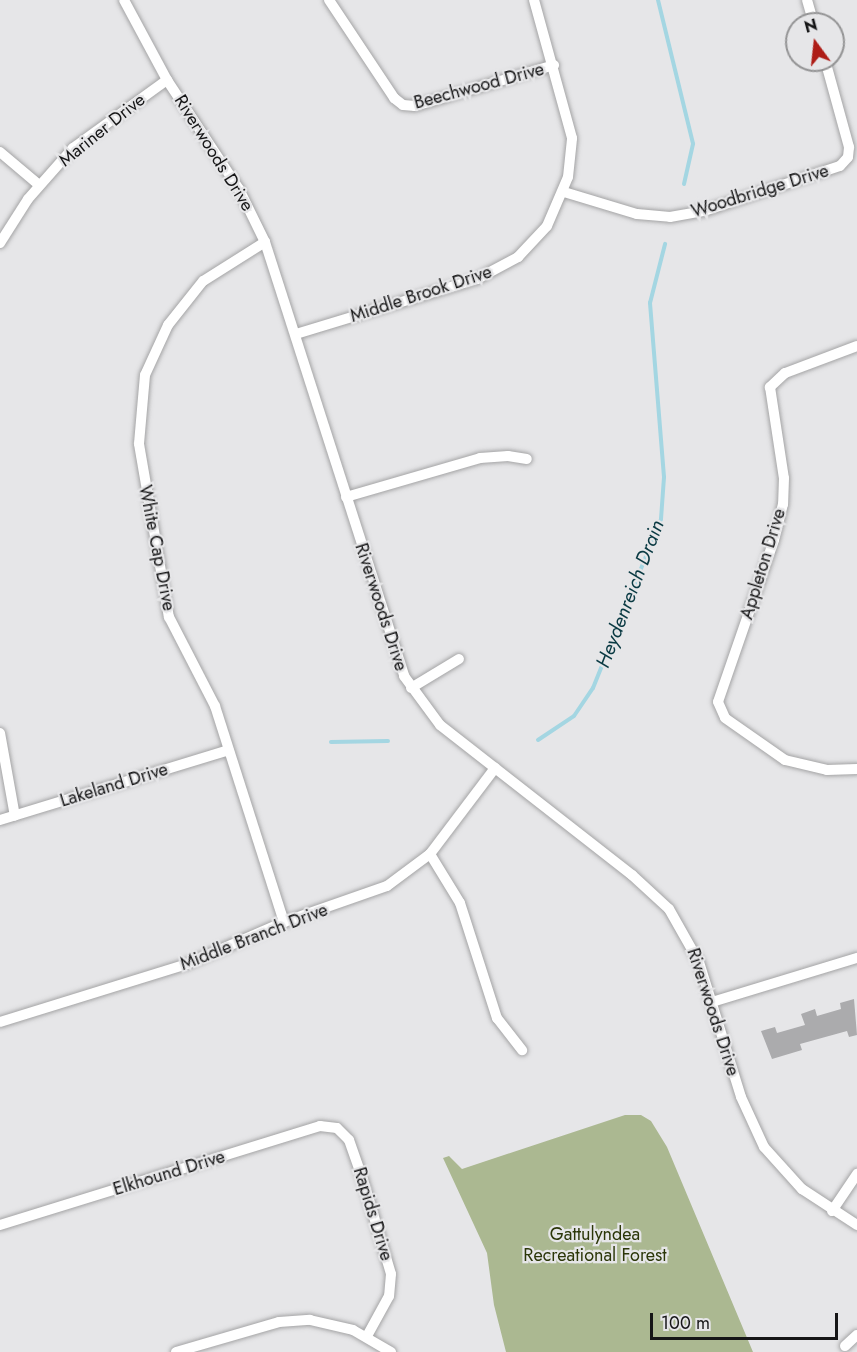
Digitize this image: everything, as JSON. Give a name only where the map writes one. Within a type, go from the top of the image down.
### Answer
[{"type":"street","name":"Riverwoods Drive","points":[[124,0],[167,80],[239,189],[265,242],[296,334],[393,652],[411,688],[440,725],[657,896],[687,936],[712,1002],[747,1114],[764,1148],[788,1177],[832,1211],[857,1225]]},
{"type":"street","name":"Beechwood Drive","points":[[329,0],[394,98],[403,105],[415,106],[554,65]]},
{"type":"street","name":"Middle Brook Drive","points":[[296,334],[463,284],[504,266],[539,237],[564,192],[572,138],[554,65],[534,0]]},
{"type":"street","name":"Woodbridge Drive","points":[[564,192],[629,212],[670,217],[704,211],[833,169],[848,158],[848,140],[828,72]]},
{"type":"street","name":"Mariner Drive","points":[[0,243],[39,185],[81,142],[167,80]]},
{"type":"street","points":[[0,152],[39,185]]},
{"type":"street","name":"White Cap Drive","points":[[265,242],[216,271],[177,311],[151,358],[139,410],[141,461],[166,605],[175,631],[208,690],[284,922]]},
{"type":"street","name":"Appleton Drive","points":[[857,346],[785,373],[773,382],[770,393],[784,478],[783,504],[774,540],[720,694],[719,708],[745,734],[785,760],[827,770],[857,769]]},
{"type":"street","points":[[346,497],[480,458],[508,456],[527,459]]},
{"type":"street","points":[[411,688],[459,659]]},
{"type":"street","points":[[0,733],[15,816]]},
{"type":"street","name":"Lakeland Drive","points":[[0,820],[229,750]]},
{"type":"street","name":"Middle Branch Drive","points":[[0,1022],[195,961],[284,922],[387,886],[430,854],[495,768]]},
{"type":"street","points":[[430,854],[460,903],[496,1018],[522,1050]]},
{"type":"street","points":[[712,1002],[857,958]]},
{"type":"street","name":"Elkhound Drive","points":[[0,1225],[320,1126],[338,1128]]},
{"type":"street","name":"Rapids Drive","points":[[338,1128],[349,1140],[360,1170],[391,1274],[388,1296],[367,1336]]},
{"type":"street","points":[[832,1211],[857,1174]]},
{"type":"street","points":[[176,1352],[262,1326],[295,1320],[325,1322],[367,1336],[391,1352]]},
{"type":"street","points":[[845,1346],[857,1335]]},
{"type":"green space","name":"Gattulyndea Recreational Forest","points":[[625,1115],[641,1115],[651,1121],[667,1147],[753,1352],[506,1352],[494,1305],[487,1253],[443,1158],[449,1156],[462,1169]]},
{"type":"building","points":[[854,999],[857,1035],[849,1037],[847,1031],[800,1044],[802,1050],[772,1059],[761,1031],[775,1027],[777,1033],[805,1025],[801,1014],[815,1009],[817,1016],[841,1009],[840,1003]]},
{"type":"waterway","name":"Heydenreich Drain","points":[[658,0],[693,144],[684,184]]},
{"type":"waterway","name":"Heydenreich Drain","points":[[538,740],[574,716],[593,688],[661,519],[664,477],[650,303],[665,244]]},
{"type":"waterway","name":"Heydenreich Drain","points":[[331,742],[388,741]]}]
